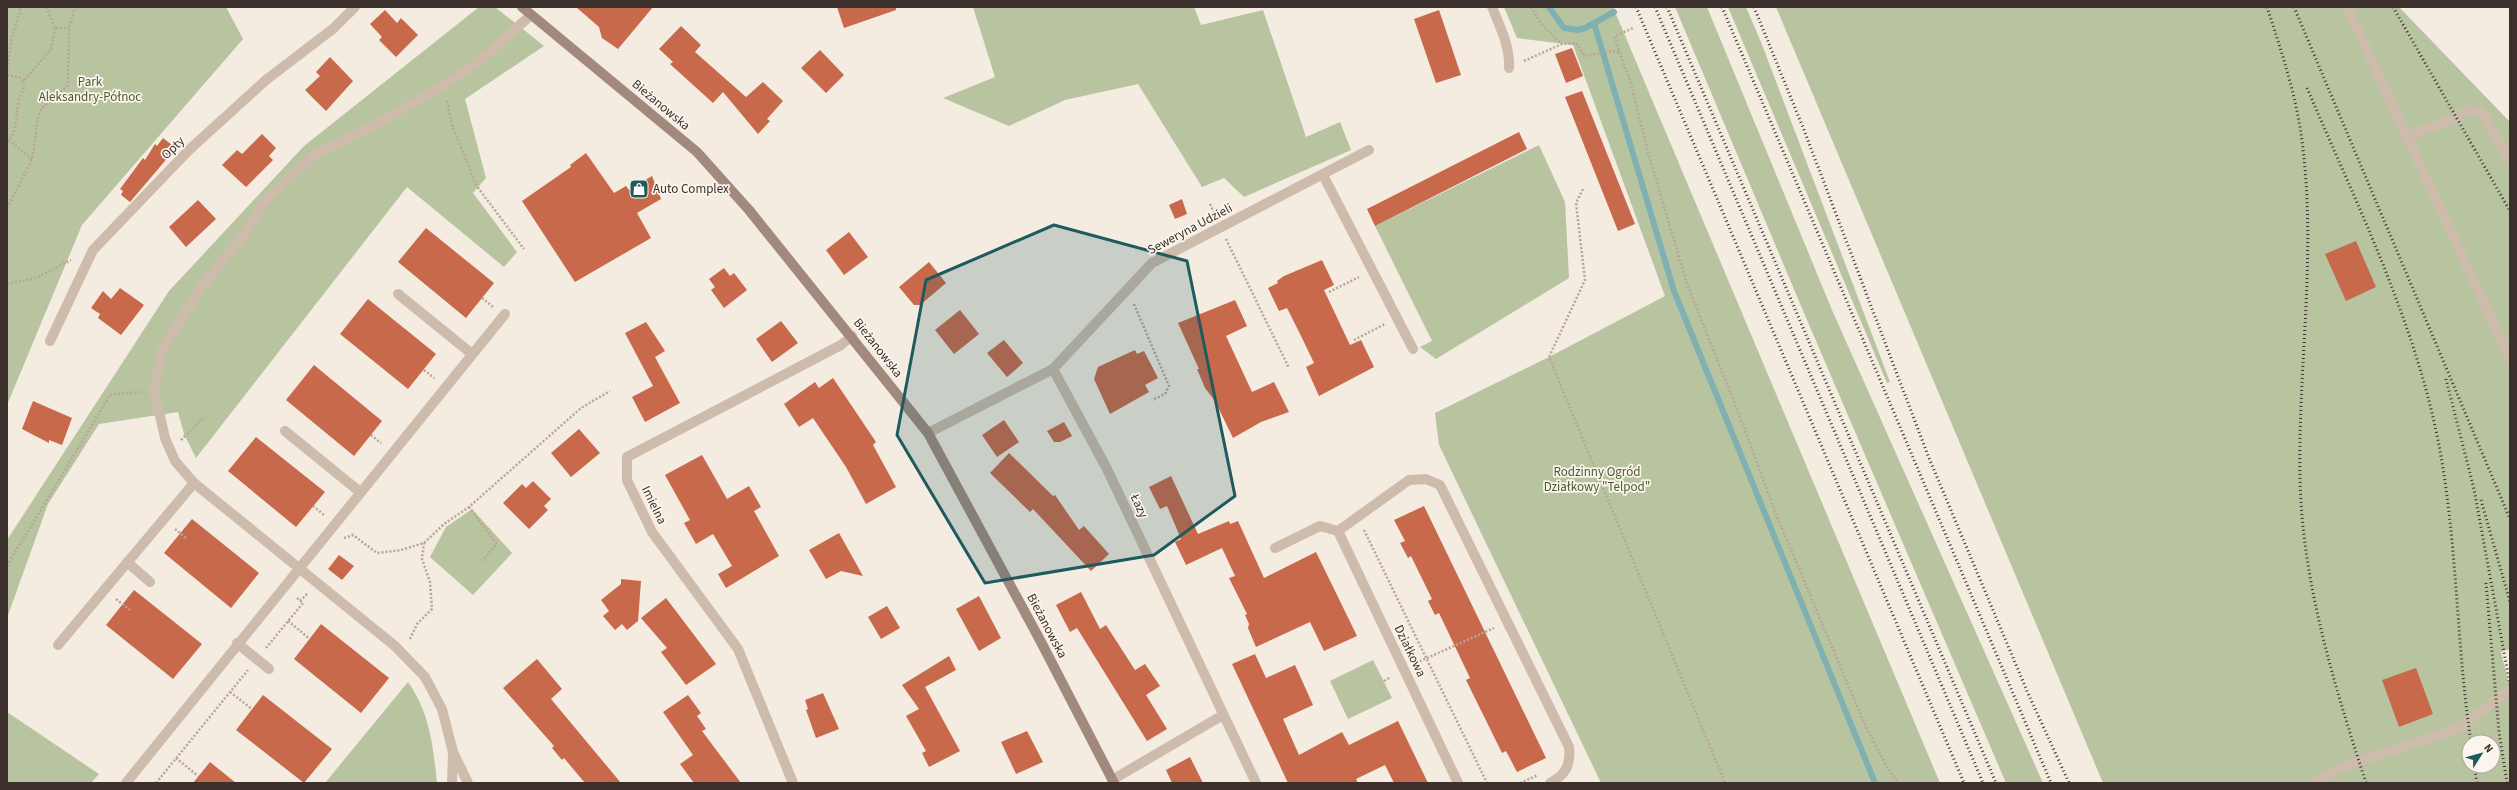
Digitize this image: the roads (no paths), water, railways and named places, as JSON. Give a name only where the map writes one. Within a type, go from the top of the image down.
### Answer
[{"type":"street","name":"Opty","points":[[50,341],[93,250],[189,150],[266,80],[334,28],[355,7]]},
{"type":"street","name":"Bieżanowska","points":[[522,7],[697,152],[749,210],[852,336],[928,433],[1041,642],[1113,781]]},
{"type":"street","points":[[1492,7],[1510,56],[1509,68]]},
{"type":"street","points":[[2347,7],[2510,359]]},
{"type":"street","points":[[468,783],[453,752],[442,709],[425,677],[395,646],[194,483],[173,455],[165,438],[154,389],[163,348],[202,286],[243,237],[263,203],[314,155],[373,126],[477,63],[531,15]]},
{"type":"street","points":[[2406,137],[2455,118],[2468,110],[2481,112],[2510,160]]},
{"type":"street","name":"Seweryna Udzieli","points":[[1053,369],[1152,263],[1369,150]]},
{"type":"street","points":[[1323,175],[1413,349]]},
{"type":"street","points":[[398,294],[472,354]]},
{"type":"street","points":[[127,782],[237,643],[505,314]]},
{"type":"street","name":"Imielna","points":[[792,783],[738,649],[652,532],[627,480],[627,457],[841,345],[852,336]]},
{"type":"street","points":[[928,433],[1053,369]]},
{"type":"street","name":"Łazy","points":[[1053,369],[1107,469],[1256,783]]},
{"type":"street","points":[[285,431],[360,492]]},
{"type":"street","points":[[1275,548],[1320,526],[1338,531],[1409,480],[1426,479],[1440,485],[1509,621],[1569,747],[1571,760],[1567,770],[1559,779],[1550,783]]},
{"type":"street","points":[[58,645],[194,483]]},
{"type":"street","name":"Działkowa","points":[[1338,531],[1458,783]]},
{"type":"street","points":[[127,562],[150,582]]},
{"type":"street","points":[[237,643],[269,669]]},
{"type":"street","points":[[2313,783],[2332,772],[2358,761],[2458,729],[2510,690]]},
{"type":"street","points":[[1113,781],[1223,715]]},
{"type":"street","points":[[452,783],[453,752]]},
{"type":"waterway","points":[[1549,7],[1564,28],[1578,30],[1585,28],[1614,12]]},
{"type":"waterway","points":[[1594,23],[1674,291],[1875,783]]},
{"type":"railway","points":[[1636,7],[1964,783]]},
{"type":"railway","points":[[1655,7],[1983,783]]},
{"type":"railway","points":[[1667,7],[1996,783]]},
{"type":"railway","points":[[1722,7],[2051,783]]},
{"type":"railway","points":[[1754,7],[1804,130],[1929,458],[2027,691],[2069,783]]},
{"type":"railway","points":[[2267,7],[2284,59],[2301,131],[2307,190],[2308,231],[2306,314],[2300,437],[2302,517],[2313,594],[2322,632],[2342,708],[2366,783]]},
{"type":"railway","points":[[2294,7],[2510,519]]},
{"type":"railway","points":[[2393,7],[2510,211]]},
{"type":"railway","points":[[2307,88],[2379,254],[2411,339],[2424,382],[2435,426],[2448,504],[2470,734]]},
{"type":"railway","points":[[2446,379],[2474,489],[2510,685]]},
{"type":"railway","points":[[2481,500],[2510,602]]},
{"type":"railway","points":[[2486,583],[2499,732],[2507,783]]},
{"type":"railway","points":[[2475,774],[2477,783]]},
{"type":"place","name":"Auto Complex","points":[[639,189]]},
{"type":"park label","name":"Park Aleksandry-Północ","points":[[90,90]]},
{"type":"park label","name":"Rodzinny Ogród Działkowy \"Telpod\"","points":[[1597,480]]}]
